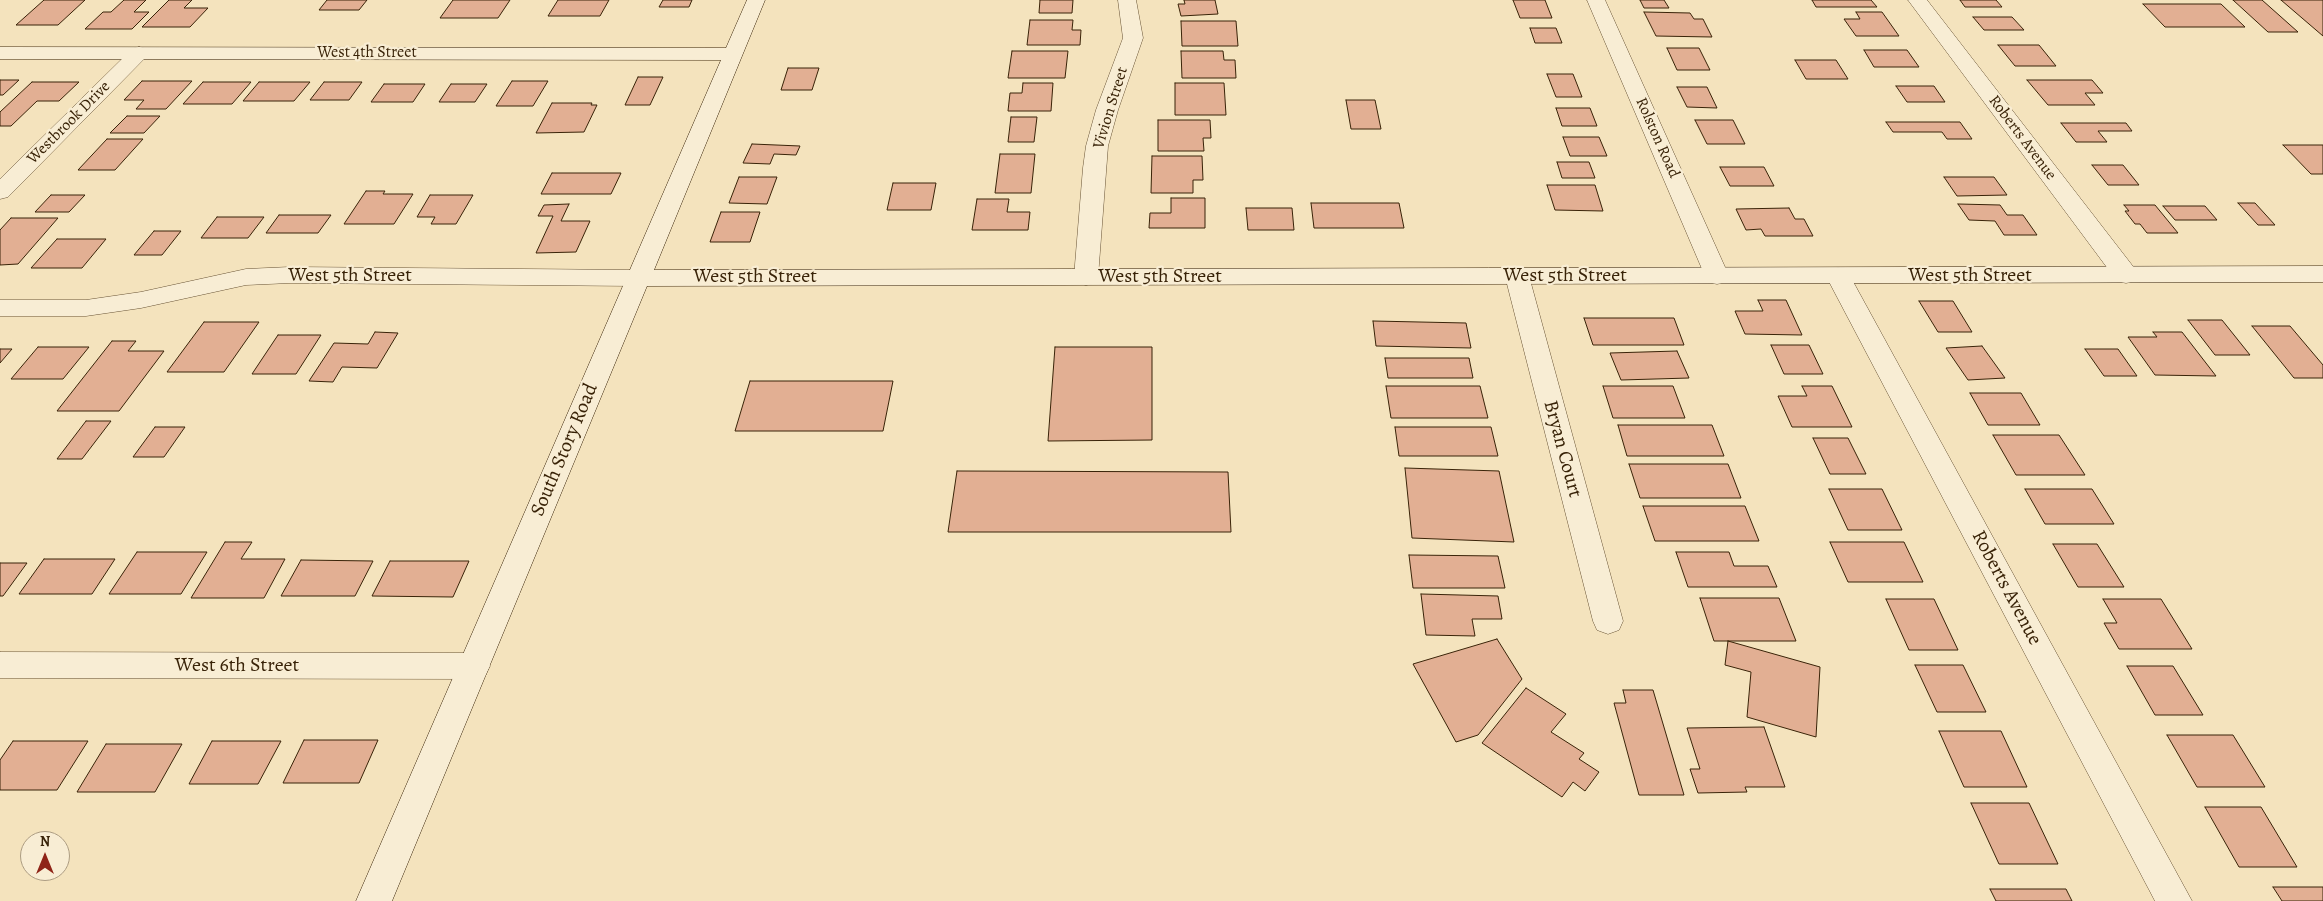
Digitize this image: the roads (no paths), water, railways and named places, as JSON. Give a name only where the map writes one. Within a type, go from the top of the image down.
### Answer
[{"type":"street","name":"South Story Road","points":[[374,901],[756,0]]},
{"type":"street","name":"Vivion Street","points":[[1086,277],[1094,168],[1098,146],[1107,110],[1132,43],[1127,0]]},
{"type":"street","name":"Rolston Road","points":[[1596,0],[1717,276]]},
{"type":"street","name":"Roberts Avenue","points":[[1917,0],[2126,275]]},
{"type":"street","name":"West 4th Street","points":[[0,53],[733,54]]},
{"type":"street","name":"Westbrook Drive","points":[[0,192],[138,53]]},
{"type":"street","name":"West 5th Street","points":[[0,308],[86,308],[141,300],[246,277],[290,275],[638,278],[2323,274]]},
{"type":"street","name":"Bryan Court","points":[[1517,276],[1608,621]]},
{"type":"street","name":"Roberts Avenue","points":[[1838,276],[2174,901]]},
{"type":"street","name":"West 6th Street","points":[[0,666],[474,666]]}]
